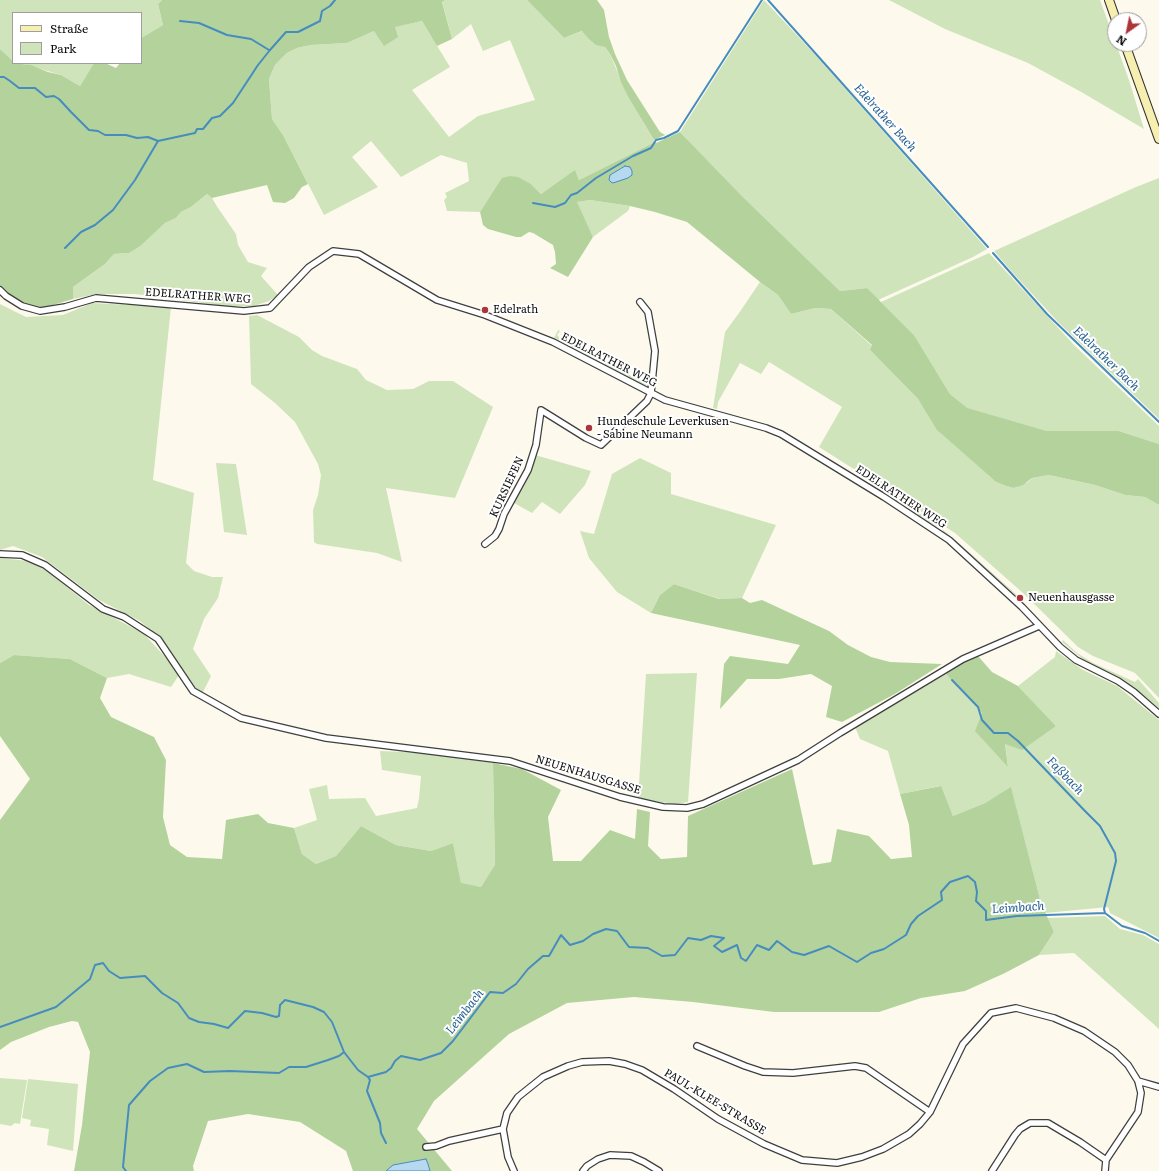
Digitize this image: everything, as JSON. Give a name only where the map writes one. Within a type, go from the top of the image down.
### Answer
[{"type":"main road","points":[[1109,0],[1113,12]]},
{"type":"main road","points":[[1128,52],[1159,139]]},
{"type":"street","name":"EDELRATHER WEG","points":[[0,290],[6,296],[22,306],[40,311],[65,307],[96,298],[244,311],[270,308],[310,267],[333,251],[359,254],[437,300],[485,315],[553,342],[665,400],[766,428],[780,434],[884,497],[949,540],[1022,607],[1060,647],[1076,660],[1118,681],[1134,692],[1159,714]]},
{"type":"street","points":[[640,302],[648,312],[656,351],[651,393]]},
{"type":"street","name":"KURSIEFEN","points":[[485,544],[499,529],[504,514],[528,470],[536,445],[541,410],[586,438],[601,445],[647,401],[651,393]]},
{"type":"street","name":"NEUENHAUSGASSE","points":[[0,554],[22,555],[45,565],[103,609],[124,617],[158,639],[193,691],[241,718],[326,738],[510,761],[620,797],[663,806],[687,808],[703,804],[798,760],[963,659],[1039,626]]},
{"type":"street","name":"PAUL-KLEE-STRASSE","points":[[514,1171],[508,1157],[503,1129],[508,1113],[518,1097],[543,1077],[568,1066],[582,1062],[609,1061],[625,1064],[642,1070],[724,1122],[764,1144],[802,1160],[837,1163],[869,1154],[883,1149],[908,1134],[920,1124],[930,1112],[963,1044],[992,1013],[1016,1008],[1054,1018],[1084,1031],[1115,1052],[1128,1065],[1138,1081],[1141,1093],[1138,1112],[1106,1160],[1105,1171]]},
{"type":"street","points":[[697,1046],[763,1072],[793,1073],[855,1066],[866,1068],[930,1112]]},
{"type":"street","points":[[1138,1081],[1159,1087]]},
{"type":"street","points":[[992,1171],[1015,1135],[1030,1123],[1048,1123],[1106,1160]]},
{"type":"street","points":[[426,1147],[436,1146],[503,1129]]},
{"type":"street","points":[[583,1171],[587,1166],[598,1159],[610,1155],[631,1156],[659,1171]]},
{"type":"green space","points":[[0,0],[162,0],[158,4],[163,25],[142,37],[142,12],[12,12],[12,60],[0,49]]},
{"type":"green space","points":[[162,0],[445,0],[442,2],[452,39],[437,46],[422,21],[395,27],[398,37],[384,46],[374,31],[347,43],[311,45],[297,48],[287,53],[275,65],[269,79],[272,119],[283,135],[308,184],[302,187],[294,198],[285,203],[273,202],[267,185],[212,198],[207,194],[191,207],[181,212],[176,218],[165,223],[140,246],[129,253],[114,254],[105,264],[73,287],[73,299],[43,308],[36,308],[18,303],[0,287],[0,49],[12,60],[12,64],[31,65],[48,72],[61,75],[80,86],[93,64],[107,64],[116,68],[119,64],[142,64],[142,37],[163,25],[158,4]]},
{"type":"green space","points":[[527,0],[564,38],[583,31],[605,47],[610,54],[628,97],[655,142],[579,180],[575,171],[541,194],[531,184],[503,178],[480,212],[447,211],[444,200],[447,197],[445,193],[469,181],[467,163],[441,155],[401,177],[371,141],[352,157],[378,187],[324,215],[283,135],[272,119],[269,79],[275,65],[287,53],[297,48],[311,45],[347,43],[374,31],[422,21],[450,67],[412,90],[449,137],[478,116],[535,100],[510,40],[483,51],[471,24],[452,39],[442,1]]},
{"type":"green space","points":[[527,0],[597,0],[604,10],[609,37],[627,80],[660,132],[665,135],[654,140],[628,97],[616,66],[605,47],[596,45],[582,31],[564,38]]},
{"type":"green space","points":[[764,0],[820,60],[987,249],[973,257],[878,300],[867,288],[840,291],[743,197],[680,132]]},
{"type":"green space","points":[[889,0],[1100,0],[1107,19],[1107,52],[1119,52],[1144,129],[1028,63],[945,29]]},
{"type":"green space","points":[[24,64],[93,64],[80,86],[61,75]]},
{"type":"green space","points":[[680,132],[743,197],[840,291],[867,288],[914,335],[950,394],[967,408],[1047,431],[1119,431],[1159,444],[1159,505],[1145,497],[1125,495],[1095,485],[1049,475],[1032,478],[1023,485],[1014,488],[996,482],[937,430],[918,399],[870,350],[872,345],[831,309],[815,308],[791,314],[778,295],[687,222],[630,206],[590,200],[577,202],[593,237],[568,277],[550,268],[556,264],[553,245],[533,233],[529,232],[521,237],[516,237],[488,229],[483,225],[480,212],[502,178],[510,176],[518,177],[531,184],[541,194],[575,170],[579,180],[655,142],[656,143]]},
{"type":"green space","points":[[1159,178],[1159,419],[1058,322],[994,251]]},
{"type":"green space","points":[[207,194],[212,198],[236,234],[238,245],[248,262],[267,268],[261,276],[278,295],[269,301],[254,306],[225,306],[135,294],[96,294],[73,299],[73,287],[105,264],[114,254],[129,253],[165,223],[176,218],[181,212],[191,207]]},
{"type":"green space","points":[[590,200],[630,206],[628,211],[593,237],[576,202]]},
{"type":"green space","points":[[989,253],[1075,346],[1159,426],[1159,444],[1119,431],[1047,431],[967,409],[950,394],[914,335],[881,302]]},
{"type":"green space","points":[[760,282],[778,295],[791,314],[815,308],[831,309],[872,346],[870,350],[918,399],[942,434],[996,482],[1015,488],[1028,482],[1032,478],[1049,475],[1095,485],[1125,495],[1145,497],[1159,505],[1159,698],[1135,673],[1093,656],[1078,647],[1023,593],[955,533],[819,447],[842,407],[769,362],[761,374],[740,363],[718,402],[717,409],[713,408],[725,332]]},
{"type":"green space","points":[[92,303],[171,307],[153,480],[194,493],[186,563],[194,571],[212,577],[223,577],[218,598],[204,619],[193,649],[211,676],[203,692],[199,692],[161,639],[140,621],[99,600],[42,557],[13,546],[0,550],[0,304],[26,317],[63,315]]},
{"type":"green space","points":[[257,315],[299,337],[312,350],[322,356],[357,369],[366,380],[387,390],[413,389],[429,381],[453,381],[493,407],[455,498],[386,488],[402,562],[377,553],[317,544],[314,542],[313,510],[318,495],[321,475],[318,464],[295,422],[275,403],[251,384],[249,316]]},
{"type":"green space","points":[[558,330],[560,331],[557,335],[560,338],[592,350],[607,363],[644,383],[647,382],[648,378],[650,379],[649,384],[644,386],[554,338]]},
{"type":"green space","points":[[535,455],[591,471],[585,485],[560,514],[542,502],[532,513],[514,503],[528,475]]},
{"type":"green space","points":[[640,458],[671,473],[671,494],[776,525],[742,598],[720,599],[674,584],[660,595],[651,613],[617,592],[589,558],[580,531],[594,534],[612,474]]},
{"type":"green space","points":[[216,463],[236,464],[247,535],[224,532]]},
{"type":"green space","points":[[872,483],[938,525],[936,527],[870,486]]},
{"type":"green space","points":[[943,530],[960,544],[1018,597],[942,532]]},
{"type":"green space","points":[[0,558],[28,561],[47,571],[89,605],[143,633],[168,660],[179,675],[171,687],[129,674],[107,678],[70,659],[14,655],[0,663]]},
{"type":"green space","points":[[674,584],[719,599],[742,598],[750,603],[762,600],[829,631],[848,645],[871,657],[890,662],[942,664],[895,694],[842,722],[826,717],[832,686],[811,674],[779,679],[747,679],[720,709],[724,664],[730,656],[788,664],[800,645],[651,613],[660,595]]},
{"type":"green space","points":[[1063,640],[1077,653],[1093,663],[1135,682],[1138,679],[1159,703],[1159,710],[1123,680],[1084,660],[1062,642]]},
{"type":"green space","points":[[1056,651],[1083,670],[1117,686],[1159,720],[1159,938],[1110,913],[1108,907],[1045,913],[1041,903],[1011,788],[985,803],[953,816],[940,786],[900,794],[888,751],[860,739],[855,727],[946,674],[982,713],[1008,767],[1005,743],[1056,726],[1018,686],[1055,657]]},
{"type":"green space","points":[[14,655],[70,659],[107,678],[100,698],[111,717],[154,737],[166,760],[163,817],[170,845],[187,857],[222,859],[226,820],[258,814],[268,823],[294,828],[302,854],[316,864],[336,856],[361,826],[396,845],[431,851],[453,843],[461,883],[481,887],[495,865],[493,763],[522,769],[561,790],[548,817],[553,861],[581,861],[610,830],[635,839],[637,809],[650,812],[648,846],[661,859],[687,857],[688,816],[792,769],[813,865],[831,862],[837,829],[869,836],[891,859],[912,857],[909,825],[900,794],[941,786],[953,816],[985,803],[1011,787],[1041,903],[1054,932],[1039,955],[1005,973],[965,991],[921,998],[879,1012],[774,1012],[693,1002],[634,997],[567,1003],[509,1034],[434,1101],[417,1129],[452,1171],[353,1171],[346,1151],[300,1122],[248,1114],[208,1121],[193,1166],[194,1171],[74,1171],[82,1125],[90,1052],[78,1022],[72,1021],[49,1027],[11,1042],[0,1050],[0,820],[30,779],[0,736],[0,663]]},
{"type":"green space","points":[[978,656],[992,672],[1018,686],[1056,726],[1022,750],[1005,744],[1008,767],[975,731],[982,713],[946,674],[963,662]]},
{"type":"green space","points":[[697,673],[688,802],[675,804],[638,799],[646,674]]},
{"type":"green space","points":[[380,751],[427,753],[493,763],[495,866],[481,887],[461,884],[453,843],[431,851],[396,845],[361,826],[336,856],[316,864],[302,854],[294,828],[317,820],[309,789],[327,785],[329,799],[365,798],[376,816],[417,808],[421,776],[382,770]]},
{"type":"green space","points":[[1105,916],[1120,929],[1143,935],[1159,944],[1159,1029],[1074,953],[1039,955],[1054,932],[1047,918]]},
{"type":"green space","points":[[0,1078],[27,1080],[20,1124],[15,1123],[11,1126],[0,1124]]},
{"type":"green space","points":[[28,1079],[78,1084],[73,1151],[47,1145],[49,1129],[30,1126],[31,1120],[22,1118]]},
{"type":"water","points":[[625,166],[630,167],[632,175],[628,178],[613,183],[609,180],[610,175]]},
{"type":"water","points":[[426,1159],[430,1171],[386,1171],[393,1165]]},
{"type":"waterway","points":[[65,248],[81,232],[95,225],[113,210],[135,180],[158,141],[195,133],[197,129],[203,129],[212,118],[220,116],[233,103],[258,65],[286,32],[298,32],[320,21],[322,11],[330,6],[335,0]]},
{"type":"waterway","name":"Edelrather Bach","points":[[533,203],[555,207],[565,203],[571,195],[577,193],[596,178],[633,156],[651,148],[656,140],[678,131],[762,0]]},
{"type":"waterway","name":"Edelrather Bach","points":[[768,0],[988,247]]},
{"type":"waterway","points":[[180,21],[199,23],[227,35],[251,39],[269,50]]},
{"type":"waterway","points":[[0,77],[4,77],[19,88],[35,88],[46,97],[54,96],[59,99],[89,130],[98,131],[105,135],[126,135],[137,138],[148,137],[158,141]]},
{"type":"waterway","name":"Edelrather Bach","points":[[993,253],[1047,314],[1159,422]]},
{"type":"waterway","name":"Faßbach","points":[[952,680],[978,707],[982,720],[994,733],[1008,733],[1018,741],[1100,826],[1115,853],[1116,861],[1104,909],[1105,913]]},
{"type":"waterway","name":"Leimbach","points":[[0,1027],[56,1007],[90,979],[95,965],[103,963],[109,971],[120,978],[145,976],[162,993],[178,1003],[189,1018],[199,1022],[228,1028],[245,1011],[262,1013],[276,1017],[279,1016],[280,1005],[285,1000],[313,1007],[324,1012],[332,1022],[344,1052],[358,1070],[368,1077],[386,1072],[401,1056],[420,1060],[441,1053],[453,1041],[490,992],[503,993],[516,984],[528,969],[543,956],[549,956],[561,935],[570,945],[583,941],[593,934],[606,929],[617,931],[629,947],[648,948],[662,956],[675,955],[688,938],[701,940],[711,936],[724,938],[714,946],[722,952],[737,945],[741,958],[746,961],[757,945],[769,950],[777,941],[792,952],[804,955],[829,946],[857,962],[871,953],[884,949],[906,935],[911,924],[918,916],[942,900],[941,892],[950,882],[968,876],[975,882],[977,892],[976,901],[986,911],[986,920],[1017,916],[1105,913],[1122,926],[1145,933],[1159,941]]},
{"type":"waterway","points":[[126,1171],[123,1167],[129,1105],[150,1081],[168,1068],[187,1064],[204,1072],[230,1071],[279,1073],[289,1067],[306,1067],[328,1060],[339,1056],[344,1052]]},
{"type":"waterway","points":[[368,1077],[370,1080],[367,1091],[380,1123],[381,1133],[386,1143]]},
{"type":"place","name":"Edelrath","points":[[485,310]]},
{"type":"place","name":"Hundeschule Leverkusen - Sabine Neumann","points":[[589,428]]},
{"type":"place","name":"Neuenhausgasse","points":[[1020,598]]}]
